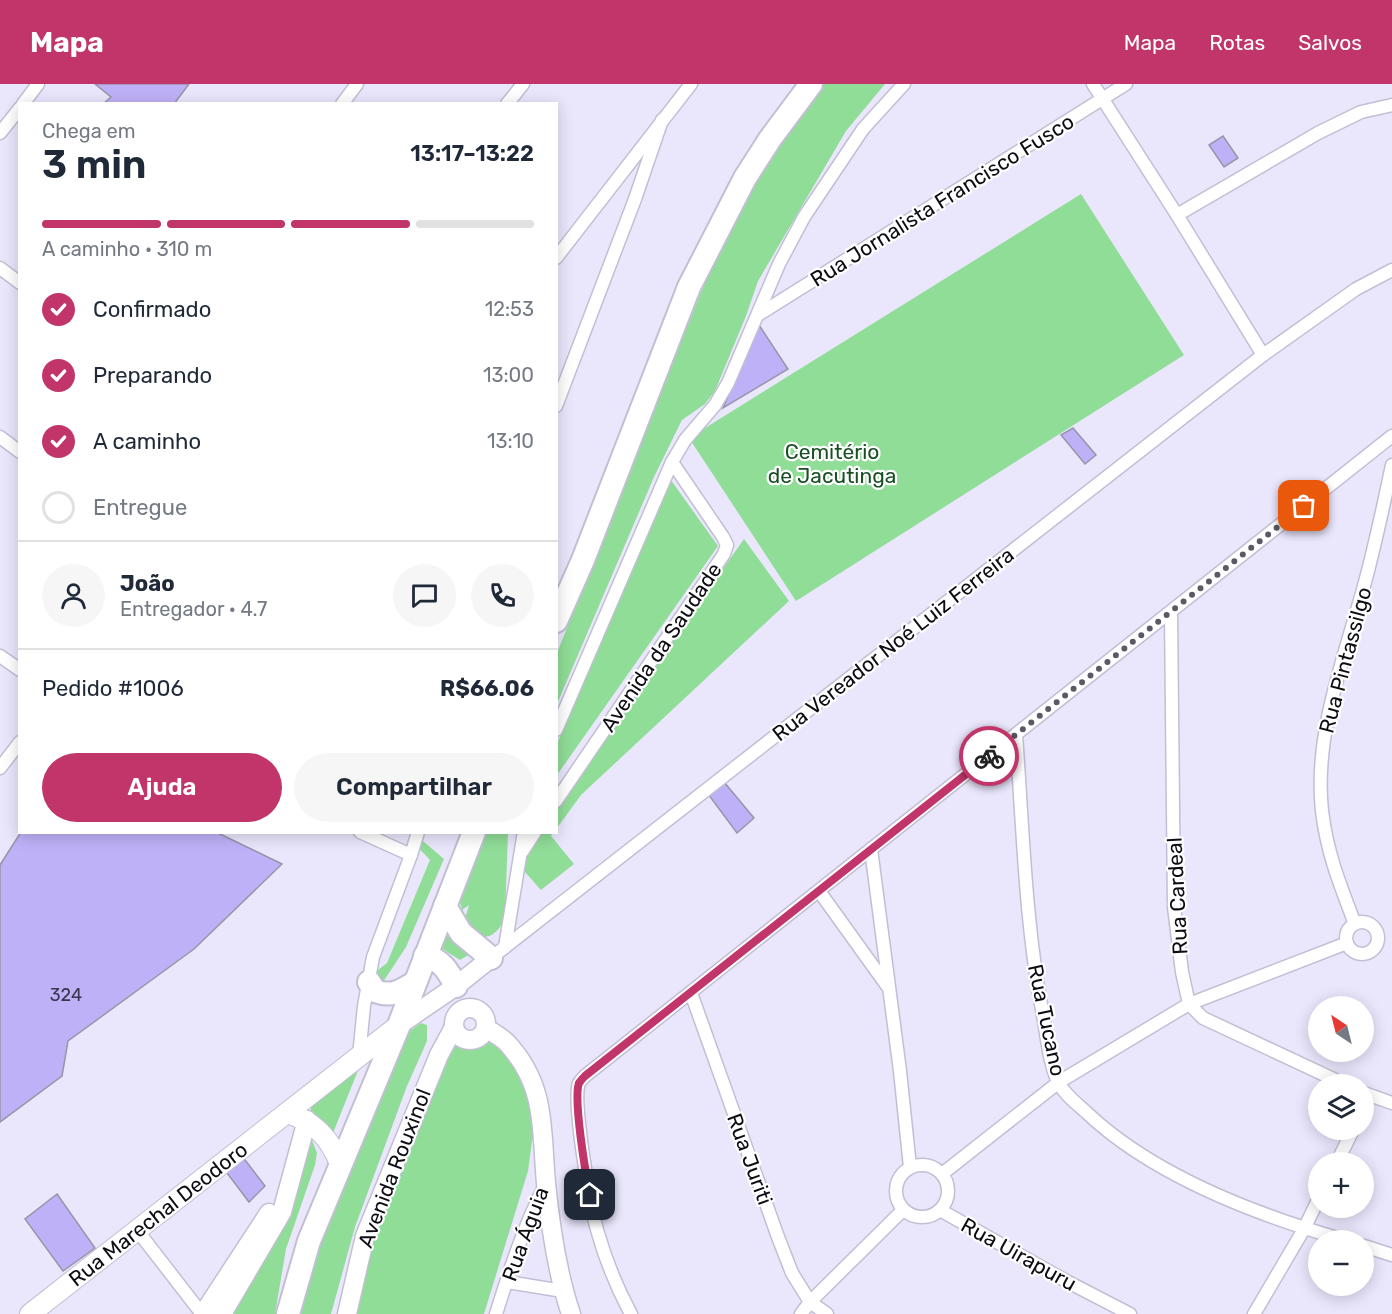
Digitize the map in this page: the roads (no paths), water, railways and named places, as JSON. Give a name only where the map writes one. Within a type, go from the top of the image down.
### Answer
[{"type":"highway","points":[[558,616],[583,560],[688,287],[746,178],[770,139],[812,84]]},
{"type":"highway","points":[[288,1314],[309,1241],[399,1025],[473,834]]},
{"type":"highway","points":[[445,906],[461,933],[498,953]]},
{"type":"highway","points":[[425,956],[440,963],[456,986]]},
{"type":"highway","points":[[369,982],[375,991],[387,995],[400,992],[414,983]]},
{"type":"main road","name":"Rua Marechal Deodoro","points":[[30,1314],[399,1025]]},
{"type":"main road","points":[[287,1113],[307,1120],[319,1129],[330,1143],[340,1164]]},
{"type":"street","points":[[24,102],[38,84]]},
{"type":"street","points":[[509,102],[523,84]]},
{"type":"street","points":[[558,255],[691,84]]},
{"type":"street","points":[[558,725],[672,462],[685,440],[716,405],[728,383],[779,264],[804,217],[863,129],[904,84]]},
{"type":"street","points":[[1093,84],[1263,355]]},
{"type":"street","name":"Rua Jornalista Francisco Fusco","points":[[758,315],[1126,84]]},
{"type":"street","points":[[343,102],[351,86]]},
{"type":"street","points":[[1177,215],[1317,133],[1361,112],[1392,105]]},
{"type":"street","points":[[0,133],[18,110]]},
{"type":"street","points":[[558,401],[635,199],[662,120]]},
{"type":"street","points":[[0,268],[18,282]]},
{"type":"street","name":"Rua Vereador Noé Luiz Ferreira","points":[[399,1025],[456,986],[1263,355],[1356,289],[1392,270]]},
{"type":"street","points":[[631,1314],[616,1284],[597,1232],[583,1159],[578,1097],[579,1084],[585,1076],[1392,436]]},
{"type":"street","points":[[0,437],[18,450]]},
{"type":"street","name":"Avenida da Saudade","points":[[558,798],[724,554],[727,545],[723,537],[672,462]]},
{"type":"street","name":"Rua Pintassilgo","points":[[1355,924],[1328,852],[1322,809],[1321,765],[1327,719],[1374,550],[1392,465]]},
{"type":"street","name":"Rua Cardeal","points":[[1170,612],[1174,907],[1182,972],[1189,1004]]},
{"type":"street","points":[[0,656],[18,669]]},
{"type":"street","name":"Rua Tucano","points":[[1016,735],[1029,915],[1038,989],[1049,1047],[1059,1082],[1070,1097],[1098,1124],[1125,1145],[1169,1171],[1217,1194],[1308,1230]]},
{"type":"street","points":[[0,768],[18,745]]},
{"type":"street","points":[[364,834],[411,855]]},
{"type":"street","points":[[359,1056],[364,1006],[373,957],[417,834]]},
{"type":"street","points":[[498,953],[522,853],[524,834]]},
{"type":"street","points":[[522,853],[534,834]]},
{"type":"street","points":[[872,849],[910,1167]]},
{"type":"street","points":[[819,891],[888,988]]},
{"type":"street","points":[[1360,922],[1371,925],[1378,939],[1374,950],[1364,955],[1353,952],[1347,943],[1347,932],[1360,922]]},
{"type":"street","points":[[1378,939],[1392,942]]},
{"type":"street","points":[[942,1174],[1059,1082],[1189,1004],[1347,943]]},
{"type":"street","points":[[425,1009],[460,1017],[476,1009],[483,1014],[486,1020],[483,1035],[470,1041],[457,1034],[460,1017],[456,986]]},
{"type":"street","name":"Rua Juriti","points":[[691,993],[777,1237],[792,1273],[810,1302],[827,1314]]},
{"type":"street","points":[[1189,1004],[1203,1018],[1323,1074]]},
{"type":"street","name":"Avenida Rouxinol","points":[[347,1314],[365,1236],[439,1055],[460,1017]]},
{"type":"street","name":"Rua Águia","points":[[486,1028],[508,1043],[526,1070],[538,1096],[546,1184],[528,1220],[496,1314]]},
{"type":"street","points":[[1374,1097],[1392,1102]]},
{"type":"street","points":[[222,1314],[282,1212],[307,1120]]},
{"type":"street","points":[[927,1165],[942,1174],[948,1188],[945,1203],[940,1210],[934,1214],[918,1217],[903,1210],[898,1203],[896,1186],[903,1172],[910,1167],[927,1165]]},
{"type":"street","points":[[138,1230],[202,1314],[288,1184]]},
{"type":"street","points":[[546,1184],[563,1291],[571,1314]]},
{"type":"street","points":[[801,1314],[810,1302],[903,1210]]},
{"type":"street","name":"Rua Uirapuru","points":[[940,1210],[1130,1314]]},
{"type":"street","points":[[1254,1314],[1309,1218]]},
{"type":"street","points":[[1374,1249],[1392,1254]]},
{"type":"street","points":[[507,1282],[563,1291]]},
{"type":"park label","name":"Cemitério de Jacutinga","points":[[832,463]]}]
